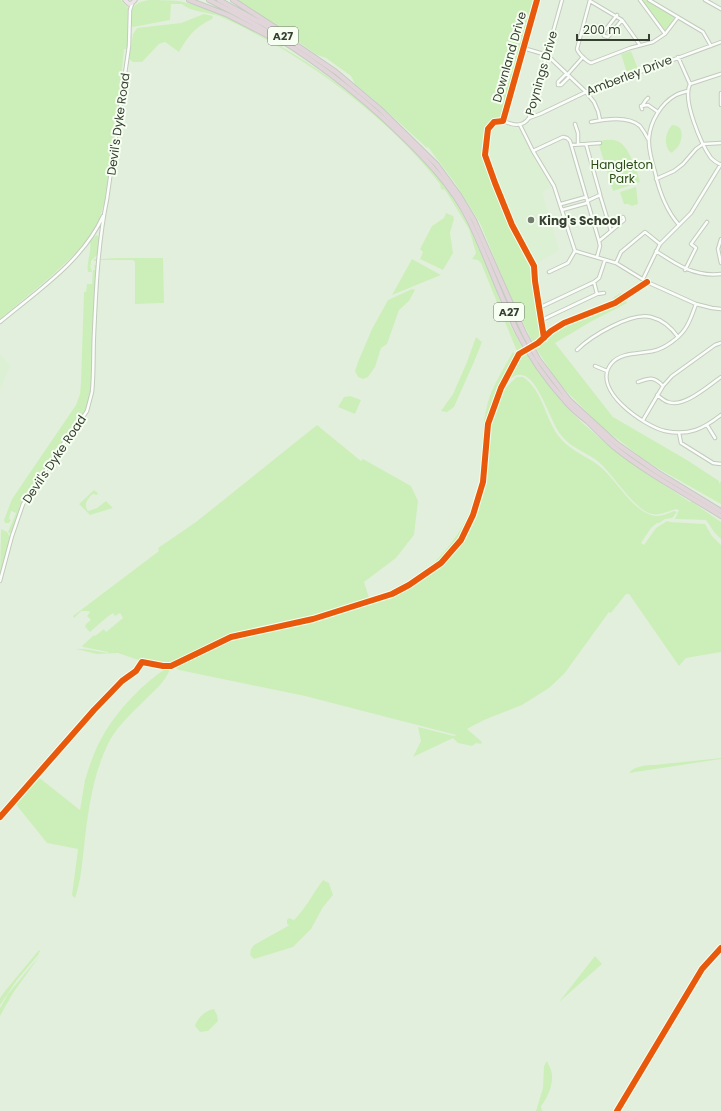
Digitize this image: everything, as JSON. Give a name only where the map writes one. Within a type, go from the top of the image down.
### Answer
[{"type":"highway","name":"A27","points":[[189,0],[241,21],[304,55]]},
{"type":"highway","name":"A27","points":[[209,0],[260,26],[341,82],[378,112],[433,167],[456,197],[479,242],[519,335],[534,361],[566,402],[615,447],[655,475],[721,517]]},
{"type":"highway","name":"A27","points":[[219,0],[246,13],[292,41],[340,75],[380,109],[437,165],[460,195],[474,220],[524,333],[538,359],[569,400],[617,444],[657,472],[721,510]]},
{"type":"highway","name":"A27","points":[[232,0],[278,29],[292,41]]},
{"type":"main road","points":[[126,2],[134,2]]},
{"type":"street","name":"Downland Drive","points":[[504,121],[537,0]]},
{"type":"street","name":"Poynings Drive","points":[[504,121],[514,125],[520,125],[526,122],[529,118],[562,0]]},
{"type":"street","points":[[640,0],[666,34]]},
{"type":"street","points":[[649,0],[703,32],[711,46]]},
{"type":"street","points":[[705,0],[721,9]]},
{"type":"street","points":[[640,45],[617,15],[590,1],[577,48],[578,52],[588,62],[594,62],[640,45],[653,42],[666,34],[678,17]]},
{"type":"street","name":"Devil's Dyke Road","points":[[126,2],[130,10]]},
{"type":"street","name":"Devil's Dyke Road","points":[[0,581],[12,536],[23,504],[69,435],[81,420],[90,402],[93,381],[96,297],[101,238],[129,46],[130,10],[134,2]]},
{"type":"street","points":[[617,15],[602,33],[604,36],[608,36],[622,20]]},
{"type":"street","name":"Amberley Drive","points":[[529,118],[586,92],[721,42]]},
{"type":"street","points":[[523,48],[547,56],[586,92],[594,102],[600,120]]},
{"type":"street","points":[[567,75],[583,57]]},
{"type":"street","points":[[643,279],[660,244],[698,203],[721,165],[711,159],[698,135],[692,116],[688,91],[690,84],[678,57]]},
{"type":"street","points":[[690,84],[721,74]]},
{"type":"street","points":[[679,225],[670,213],[656,179],[649,140],[650,129],[658,112],[676,95],[688,91]]},
{"type":"street","points":[[721,93],[721,104]]},
{"type":"street","points":[[648,105],[641,107],[647,99],[648,105],[658,112]]},
{"type":"street","points":[[532,109],[540,114]]},
{"type":"street","points":[[591,122],[619,119],[636,123],[643,130],[649,140]]},
{"type":"street","points":[[575,124],[578,133],[578,144]]},
{"type":"street","points":[[520,125],[533,151],[554,186],[575,251],[568,263],[549,272]]},
{"type":"street","points":[[643,130],[650,129]]},
{"type":"street","points":[[533,151],[564,137],[568,138],[599,241],[600,246],[597,257]]},
{"type":"street","points":[[571,145],[600,143]]},
{"type":"street","points":[[656,179],[674,171],[703,144],[721,143]]},
{"type":"street","points":[[586,144],[600,194]]},
{"type":"street","points":[[562,210],[587,202],[600,195],[611,231]]},
{"type":"street","points":[[560,204],[586,197]]},
{"type":"street","points":[[0,322],[64,268],[79,253],[95,232],[104,214]]},
{"type":"street","points":[[599,241],[624,220],[623,217]]},
{"type":"street","points":[[685,270],[696,248],[691,244],[707,222]]},
{"type":"street","points":[[95,232],[100,235],[101,238]]},
{"type":"street","points":[[616,264],[621,252],[645,232],[660,244]]},
{"type":"street","points":[[721,239],[718,249],[721,263]]},
{"type":"street","points":[[575,251],[616,264],[643,279],[696,304],[721,309]]},
{"type":"street","points":[[656,251],[685,270],[703,275],[721,274]]},
{"type":"street","points":[[543,306],[594,282],[599,278],[605,260]]},
{"type":"street","points":[[594,282],[598,294]]},
{"type":"street","points":[[544,319],[598,294],[604,293]]},
{"type":"street","points":[[696,304],[686,329],[678,337],[655,351],[618,357],[607,371],[608,384],[617,400],[628,411],[664,430],[679,433],[692,432],[708,426],[721,415]]},
{"type":"street","points":[[577,350],[593,337],[627,320],[640,316],[651,316],[662,322],[671,328],[678,337]]},
{"type":"street","points":[[643,420],[663,386],[678,372],[721,342]]},
{"type":"street","points":[[595,366],[607,371]]},
{"type":"street","points":[[657,395],[667,402],[680,403],[721,377]]},
{"type":"street","points":[[638,382],[655,379],[663,386]]},
{"type":"street","points":[[708,426],[715,438]]},
{"type":"street","points":[[679,433],[681,443],[713,463],[721,464]]},
{"type":"shaded area","points":[[496,122],[519,129],[551,187],[542,192],[559,250],[536,264],[515,227],[496,184],[486,152],[491,127]]},
{"type":"shaded area","points":[[0,354],[10,366],[0,389]]},
{"type":"green space","points":[[0,0],[121,0],[128,8],[127,47],[124,49],[105,200],[99,220],[87,240],[74,255],[0,319]]},
{"type":"green space","points":[[149,0],[179,1],[198,6],[224,16],[268,39],[303,60],[337,84],[369,109],[399,136],[432,170],[469,225],[488,266],[503,309],[514,333],[560,400],[590,430],[606,443],[655,479],[690,502],[691,501],[721,522],[721,539],[706,520],[675,519],[679,510],[676,509],[661,514],[652,514],[639,507],[602,465],[565,440],[557,429],[539,392],[528,378],[522,375],[516,375],[511,378],[503,388],[521,355],[516,349],[481,263],[478,260],[472,259],[476,253],[469,229],[444,189],[441,189],[440,184],[401,140],[355,99],[305,63],[280,47],[219,16],[194,10],[182,4],[171,4],[170,20],[133,27],[131,26],[131,15],[135,5]]},
{"type":"green space","points":[[237,0],[536,0],[504,121],[496,122],[491,127],[486,152],[496,184],[515,227],[537,266],[545,330],[612,301],[614,297],[621,293],[627,303],[592,321],[555,343],[613,417],[687,460],[719,481],[719,484],[721,481],[721,504],[642,458],[602,427],[556,379],[535,347],[511,298],[480,223],[455,183],[428,147],[427,148],[355,84],[351,76],[326,58],[317,55]]},
{"type":"green space","points":[[644,0],[674,16],[674,19],[667,30],[663,30],[643,1]]},
{"type":"green space","points":[[204,14],[213,16],[212,19],[192,32],[179,52],[165,42],[159,44],[142,62],[133,62],[129,59],[133,34],[137,28],[181,23]]},
{"type":"green space","points":[[631,51],[638,69],[627,73],[621,54]]},
{"type":"green space","points":[[672,125],[681,129],[682,135],[678,146],[672,153],[667,148],[666,141],[668,131]]},
{"type":"green space","name":"Hangleton Park","points":[[604,140],[616,140],[625,147],[635,165],[640,182],[613,191],[598,142]]},
{"type":"green space","points":[[636,187],[638,204],[632,206],[624,204],[620,192]]},
{"type":"green space","points":[[446,213],[453,216],[454,219],[450,233],[453,253],[443,270],[420,259],[423,252],[420,249],[432,226],[444,218]]},
{"type":"green space","points":[[96,235],[100,237],[98,254],[91,261],[92,265],[90,265],[92,272],[88,272],[90,242]]},
{"type":"green space","points":[[116,258],[163,258],[164,303],[135,304],[135,262],[133,260],[101,260]]},
{"type":"green space","points":[[94,259],[98,261],[93,327],[92,382],[89,401],[82,417],[67,436],[50,464],[30,490],[22,506],[19,506],[20,509],[10,534],[8,532],[16,513],[11,511],[9,519],[11,520],[9,523],[5,523],[4,520],[12,499],[76,405],[80,394],[84,292],[86,292],[87,284],[92,284],[93,270],[95,270],[94,265],[96,265],[96,261],[94,261]]},
{"type":"green space","points":[[412,259],[441,275],[392,295]]},
{"type":"green space","points":[[412,289],[415,290],[409,301],[399,310],[387,344],[381,348],[375,367],[368,377],[363,379],[358,377],[355,371],[358,362],[372,329],[388,300]]},
{"type":"green space","points":[[476,337],[482,342],[454,407],[447,412],[441,411],[453,394]]},
{"type":"green space","points":[[513,352],[517,356],[500,387],[486,422],[483,474],[480,488],[473,514],[459,539],[440,562],[414,581],[372,599],[403,585],[431,566],[448,547],[463,525],[478,489],[481,469],[484,420],[490,395]]},
{"type":"green space","points":[[517,377],[523,377],[536,390],[551,424],[565,444],[603,469],[637,507],[654,516],[674,511],[677,512],[672,518],[665,519],[651,528],[641,543],[644,545],[656,528],[667,521],[705,524],[712,536],[721,545],[721,652],[686,658],[679,666],[629,594],[626,594],[611,613],[609,612],[564,674],[549,688],[522,705],[484,720],[467,729],[482,742],[481,744],[476,743],[472,746],[458,743],[453,738],[413,757],[421,741],[418,727],[454,736],[456,735],[305,696],[179,670],[176,668],[207,649],[238,637],[313,620],[397,593],[442,563],[463,537],[478,507],[484,482],[488,425],[502,389]]},
{"type":"green space","points":[[350,396],[361,400],[355,414],[338,407],[344,397]]},
{"type":"green space","points":[[317,425],[361,461],[363,459],[411,486],[418,501],[414,535],[396,558],[364,582],[370,601],[313,618],[231,637],[207,647],[179,662],[162,665],[144,662],[118,653],[97,654],[76,649],[108,653],[82,646],[94,635],[95,636],[104,629],[106,632],[123,618],[120,613],[115,616],[113,613],[90,632],[85,627],[91,620],[87,616],[90,612],[81,611],[74,618],[73,616],[159,551],[158,548],[196,522]]},
{"type":"green space","points":[[94,490],[98,493],[97,495],[93,494],[88,499],[86,506],[88,511],[97,508],[106,501],[113,508],[90,515],[79,504]]},
{"type":"green space","points":[[1,529],[7,532],[10,537],[0,577]]},
{"type":"green space","points":[[167,668],[170,669],[163,682],[119,727],[110,739],[102,758],[91,796],[79,885],[75,898],[72,895],[78,849],[47,843],[14,802],[23,795],[23,791],[37,776],[80,810],[85,780],[91,761],[105,732],[117,714],[141,688]]},
{"type":"green space","points":[[721,759],[629,773],[637,767]]},
{"type":"green space","points":[[323,880],[329,883],[333,895],[323,907],[311,929],[293,947],[254,959],[250,955],[251,949],[254,945],[288,926],[287,920],[289,918],[294,920]]},
{"type":"green space","points":[[39,950],[38,955],[17,980],[0,1005],[0,998]]},
{"type":"green space","points":[[41,954],[13,993],[0,1016],[0,1008],[8,994]]},
{"type":"green space","points":[[595,956],[602,964],[559,1002]]},
{"type":"green space","points":[[214,1009],[218,1021],[208,1031],[200,1032],[195,1026],[198,1020],[205,1013]]},
{"type":"green space","points":[[547,1061],[552,1074],[551,1084],[546,1099],[541,1106],[542,1111],[536,1111],[543,1088],[544,1066]]},
{"type":"cycle path","points":[[537,0],[503,121],[494,122],[488,129],[485,155],[512,225],[534,266],[544,338]]},
{"type":"cycle path","points":[[0,817],[94,710],[122,681],[136,671],[142,662],[171,666],[231,637],[313,619],[392,594],[409,585],[441,563],[461,540],[473,515],[483,482],[488,424],[501,388],[519,354],[538,343],[551,331],[564,323],[615,303],[647,282]]},
{"type":"cycle path","points":[[617,1111],[702,969],[721,948]]},
{"type":"place","name":"King's School","points":[[531,220]]}]
